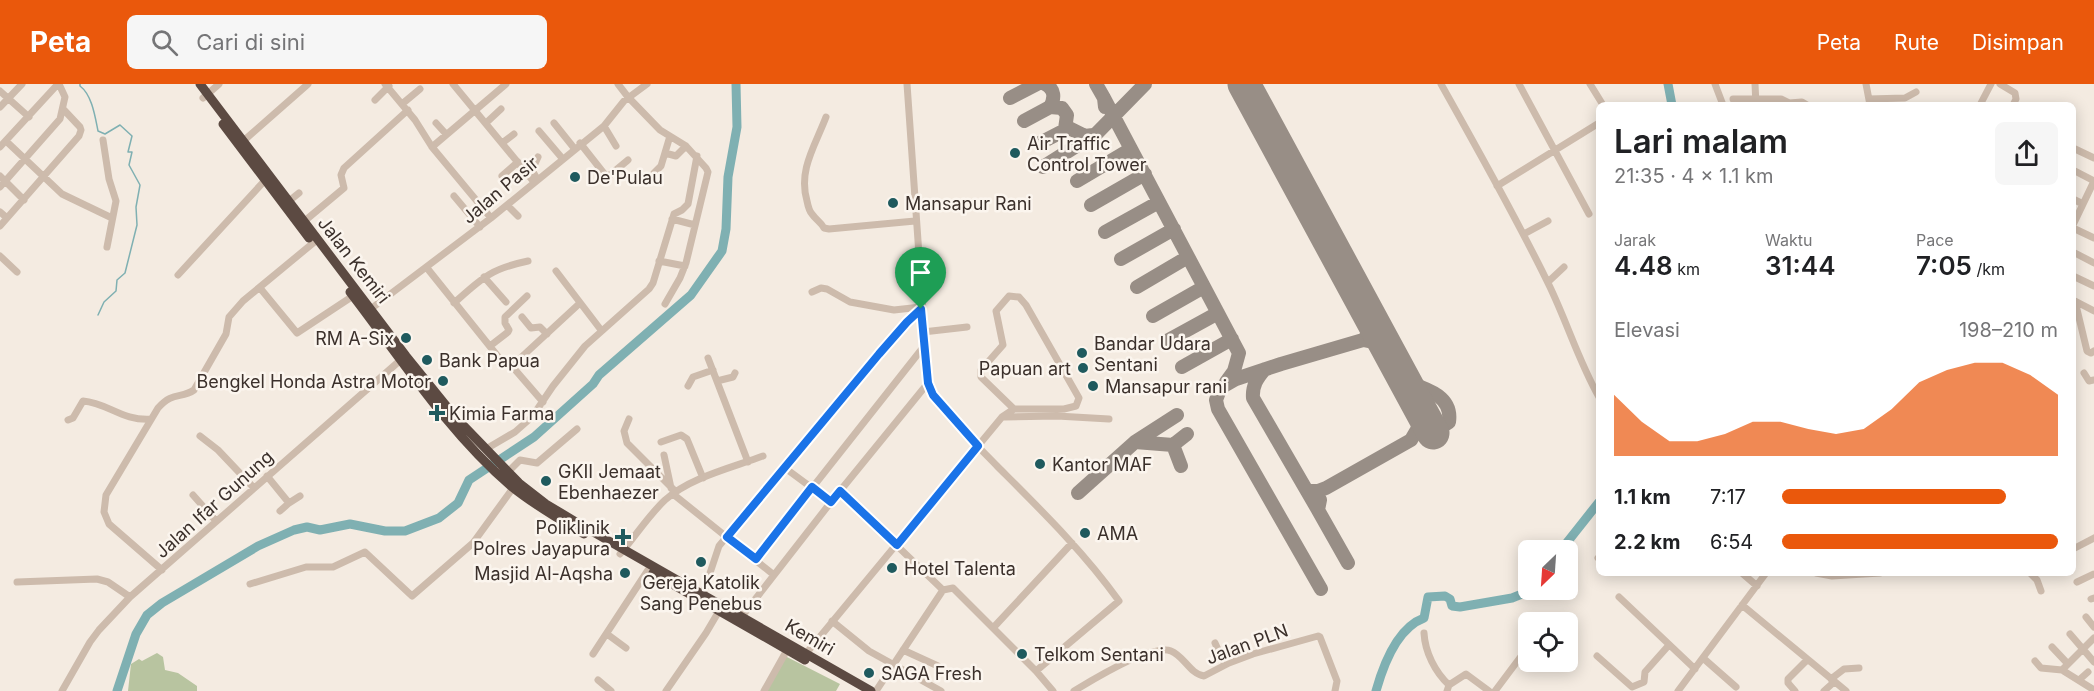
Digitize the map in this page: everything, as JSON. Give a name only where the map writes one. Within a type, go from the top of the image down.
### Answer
[{"type":"highway","name":"Jalan Kemiri","points":[[193,84],[206,96]]},
{"type":"highway","name":"Jalan Kemiri","points":[[200,84],[206,96],[435,402],[485,452]]},
{"type":"highway","name":"Jalan Kemiri","points":[[267,178],[289,201],[302,224]]},
{"type":"highway","name":"Jalan Kemiri","points":[[403,358],[485,452]]},
{"type":"highway","points":[[485,452],[505,473],[544,506]]},
{"type":"highway","points":[[505,473],[513,488],[544,506]]},
{"type":"highway","name":"Kemiri","points":[[544,506],[804,656],[873,691]]},
{"type":"highway","name":"Kemiri","points":[[622,552],[648,570],[684,587]]},
{"type":"highway","name":"Kemiri","points":[[701,597],[719,611],[740,620],[787,650],[804,656],[860,691]]},
{"type":"street","points":[[0,107],[22,84]]},
{"type":"street","points":[[0,147],[59,84],[65,97],[64,110],[60,119],[2,181],[24,200]]},
{"type":"street","points":[[206,96],[219,84]]},
{"type":"street","points":[[241,143],[308,84]]},
{"type":"street","points":[[453,84],[518,162],[536,180]]},
{"type":"street","points":[[432,147],[506,84]]},
{"type":"street","points":[[618,84],[660,130],[686,146],[697,156],[708,172],[685,266],[665,304]]},
{"type":"street","name":"Jalan Pasir","points":[[369,311],[491,218],[604,126],[628,97],[647,84]]},
{"type":"street","points":[[907,84],[928,383],[933,395],[978,446],[1072,543],[1119,601],[1036,671]]},
{"type":"street","points":[[1441,84],[1524,234],[1596,390]]},
{"type":"street","points":[[1519,84],[1589,214]]},
{"type":"street","points":[[1590,84],[1601,102]]},
{"type":"street","points":[[1715,84],[1722,102]]},
{"type":"street","points":[[1755,84],[1756,102]]},
{"type":"street","points":[[1866,84],[1869,102],[1905,98],[1916,92]]},
{"type":"street","points":[[1982,102],[1992,84]]},
{"type":"street","points":[[2000,84],[2015,93],[2014,102]]},
{"type":"street","points":[[375,100],[388,85],[432,147],[491,218]]},
{"type":"street","points":[[302,224],[344,188],[342,175],[344,168],[420,89]]},
{"type":"street","points":[[0,91],[28,117]]},
{"type":"street","points":[[1733,99],[1756,102],[1781,99],[1787,102]]},
{"type":"street","points":[[486,123],[501,109]]},
{"type":"street","points":[[0,226],[81,133],[80,127],[64,110]]},
{"type":"street","points":[[826,117],[807,162],[804,177],[805,193],[813,215],[824,228],[915,221]]},
{"type":"street","points":[[436,123],[446,134]]},
{"type":"street","points":[[554,123],[606,176],[628,160]]},
{"type":"street","points":[[1497,186],[1596,125]]},
{"type":"street","points":[[604,126],[616,146]]},
{"type":"street","points":[[539,131],[562,158]]},
{"type":"street","points":[[502,143],[514,134]]},
{"type":"street","points":[[654,173],[661,166],[670,136]]},
{"type":"street","points":[[103,140],[109,179],[116,201],[107,247]]},
{"type":"street","points":[[6,141],[62,194],[112,218]]},
{"type":"street","points":[[665,153],[676,156],[686,146]]},
{"type":"street","points":[[2076,149],[2094,158]]},
{"type":"street","points":[[485,452],[532,417],[575,357],[649,289],[653,283],[674,214],[688,204],[697,156]]},
{"type":"street","points":[[536,180],[532,170],[538,158]]},
{"type":"street","points":[[502,176],[518,162]]},
{"type":"street","points":[[2076,172],[2094,181],[2076,219]]},
{"type":"street","points":[[178,275],[267,178]]},
{"type":"street","points":[[289,201],[298,194]]},
{"type":"street","points":[[454,196],[480,226]]},
{"type":"street","points":[[2076,200],[2083,204]]},
{"type":"street","points":[[507,205],[518,216]]},
{"type":"street","points":[[0,212],[7,218]]},
{"type":"street","points":[[672,219],[695,225]]},
{"type":"street","points":[[1524,234],[1548,220]]},
{"type":"street","points":[[2076,228],[2094,238]]},
{"type":"street","points":[[162,570],[109,524],[104,512],[106,495],[158,408],[169,398],[194,390],[226,334],[232,312],[316,242]]},
{"type":"street","points":[[2076,254],[2094,263]]},
{"type":"street","points":[[0,256],[17,272]]},
{"type":"street","points":[[454,303],[483,277],[499,268],[528,261]]},
{"type":"street","points":[[659,261],[685,266]]},
{"type":"street","points":[[1548,282],[1564,267]]},
{"type":"street","points":[[427,268],[504,363],[511,365],[543,402]]},
{"type":"street","points":[[556,271],[602,330]]},
{"type":"street","points":[[483,277],[506,302]]},
{"type":"street","points":[[2076,277],[2094,286]]},
{"type":"street","points":[[260,288],[297,333],[356,294]]},
{"type":"street","points":[[812,292],[821,288],[827,289],[850,302],[894,310],[921,308]]},
{"type":"street","points":[[490,346],[508,332],[505,320],[507,314],[527,296]]},
{"type":"street","points":[[804,656],[1002,417],[1014,409],[1072,408],[1078,404],[1079,398],[1026,305],[1019,297],[1013,296],[1004,300],[996,311],[1003,345],[983,368],[980,375],[1014,409]]},
{"type":"street","points":[[2076,302],[2094,311]]},
{"type":"street","points":[[511,365],[580,303]]},
{"type":"street","points":[[701,597],[717,551],[727,537],[921,308]]},
{"type":"street","points":[[2076,309],[2087,351],[2091,353],[2094,351]]},
{"type":"street","points":[[522,317],[531,328],[540,327],[547,334]]},
{"type":"street","points":[[923,332],[967,327]]},
{"type":"street","points":[[756,559],[925,345]]},
{"type":"street","name":"Jalan Ifar Gunung","points":[[62,691],[90,642],[130,597],[403,358]]},
{"type":"street","points":[[708,358],[748,462]]},
{"type":"street","points":[[688,386],[693,377],[713,370]]},
{"type":"street","points":[[717,381],[733,377],[735,373]]},
{"type":"street","points":[[2084,373],[2089,381],[2094,380]]},
{"type":"street","points":[[740,620],[831,502],[928,383]]},
{"type":"street","points":[[68,420],[73,418],[83,401],[134,419],[151,419]]},
{"type":"street","points":[[1002,417],[1057,416],[1109,419]]},
{"type":"street","points":[[629,419],[624,431],[627,443],[673,491],[774,575]]},
{"type":"street","points":[[505,473],[520,460],[537,463],[577,429]]},
{"type":"street","points":[[661,442],[681,435],[687,439],[703,478]]},
{"type":"street","points":[[200,436],[218,450],[254,488]]},
{"type":"street","points":[[664,455],[673,491]]},
{"type":"street","points":[[622,552],[673,491],[763,456]]},
{"type":"street","points":[[785,468],[831,502]]},
{"type":"street","points":[[267,476],[289,503]]},
{"type":"street","points":[[250,584],[306,567],[333,567],[365,552],[412,596],[474,543],[513,488]]},
{"type":"street","points":[[840,491],[943,590]]},
{"type":"street","points":[[193,495],[216,521]]},
{"type":"street","points":[[280,510],[300,496]]},
{"type":"street","points":[[2076,547],[2094,538]]},
{"type":"street","points":[[993,628],[1072,543]]},
{"type":"street","points":[[593,654],[648,570]]},
{"type":"street","points":[[2077,582],[2094,574]]},
{"type":"street","points":[[1745,576],[1757,586]]},
{"type":"street","points":[[1678,691],[1764,576]]},
{"type":"street","points":[[2034,576],[2041,591]]},
{"type":"street","points":[[17,582],[97,579],[108,582],[130,597]]},
{"type":"street","points":[[873,691],[943,590],[954,588],[1053,691]]},
{"type":"street","points":[[1619,597],[1695,669]]},
{"type":"street","points":[[1742,605],[1846,691]]},
{"type":"street","points":[[666,691],[719,611]]},
{"type":"street","points":[[2086,617],[2094,627]]},
{"type":"street","points":[[832,621],[863,646],[892,665],[941,691]]},
{"type":"street","points":[[1424,633],[1432,663],[1448,688],[1466,674],[1489,691]]},
{"type":"street","points":[[607,634],[626,648]]},
{"type":"street","points":[[2070,634],[2094,662]]},
{"type":"street","name":"Jalan PLN","points":[[1074,691],[1112,669],[1160,649],[1174,652],[1200,675],[1209,674],[1253,654],[1318,636],[1337,681],[1335,691]]},
{"type":"street","points":[[2062,670],[2094,638]]},
{"type":"street","points":[[1215,643],[1225,665]]},
{"type":"street","points":[[1597,656],[1632,687],[1644,682],[1645,672],[1669,645]]},
{"type":"street","points":[[2052,647],[2068,664]]},
{"type":"street","points":[[764,691],[787,650]]},
{"type":"street","points":[[903,650],[938,666]]},
{"type":"street","points":[[1703,658],[1736,687]]},
{"type":"street","points":[[1795,691],[1788,683],[1788,678],[1808,660]]},
{"type":"street","points":[[1496,691],[1518,661]]},
{"type":"street","points":[[2035,661],[2041,668],[2062,670],[2094,690]]},
{"type":"street","points":[[1824,691],[1844,669],[1859,668]]},
{"type":"street","points":[[2079,680],[2088,672]]},
{"type":"street","points":[[598,680],[611,691]]},
{"type":"green space","points":[[157,653],[163,657],[165,670],[178,673],[197,686],[197,691],[128,691],[131,664]]},
{"type":"green space","points":[[785,656],[840,684],[836,691],[766,691]]},
{"type":"waterway","points":[[80,84],[90,100],[98,131],[105,134],[120,125],[132,136],[128,152],[132,152],[129,165],[140,185],[136,207],[137,225],[125,273],[117,280],[116,291],[104,302],[98,315]]},
{"type":"waterway","points":[[117,691],[136,634],[147,615],[162,603],[258,546],[294,530],[307,527],[320,530],[350,524],[385,531],[405,531],[439,518],[458,503],[469,480],[534,437],[593,384],[599,375],[691,295],[722,251],[726,229],[728,177],[737,127],[736,84]]},
{"type":"waterway","points":[[1668,84],[1671,102]]},
{"type":"waterway","points":[[1569,540],[1596,506]]},
{"type":"waterway","points":[[1376,691],[1392,649],[1406,630],[1424,618],[1428,597],[1445,596],[1450,599],[1452,606],[1460,607],[1518,596]]},
{"type":"taxiway","points":[[1010,98],[1037,84]]},
{"type":"taxiway","points":[[1045,84],[1051,88],[1053,94],[1050,107]]},
{"type":"taxiway","points":[[1096,84],[1104,98],[1105,107]]},
{"type":"taxiway","points":[[1043,167],[1097,133],[1145,84]]},
{"type":"taxiway","points":[[1104,98],[1239,353],[1234,371],[1226,382]]},
{"type":"taxiway","points":[[1024,121],[1050,107],[1062,108],[1067,115],[1065,129]]},
{"type":"taxiway","points":[[1040,143],[1069,128],[1085,136],[1093,135]]},
{"type":"taxiway","points":[[1077,181],[1131,149]]},
{"type":"taxiway","points":[[1091,205],[1145,174]]},
{"type":"taxiway","points":[[1105,232],[1159,202]]},
{"type":"taxiway","points":[[1121,259],[1174,229]]},
{"type":"taxiway","points":[[1137,287],[1188,257]]},
{"type":"taxiway","points":[[1153,316],[1204,287]]},
{"type":"taxiway","points":[[1167,341],[1218,313]]},
{"type":"taxiway","points":[[1363,340],[1370,333],[1372,320]]},
{"type":"taxiway","points":[[1182,367],[1232,339]]},
{"type":"taxiway","points":[[1321,589],[1218,409],[1216,400],[1222,387],[1236,379],[1363,340],[1378,343],[1389,352]]},
{"type":"taxiway","points":[[1265,369],[1256,382],[1253,398],[1318,510]]},
{"type":"taxiway","points":[[1404,381],[1436,394],[1446,405],[1449,422],[1432,433]]},
{"type":"taxiway","points":[[1307,491],[1326,488],[1411,440],[1418,428],[1420,409]]},
{"type":"taxiway","points":[[1078,493],[1135,442],[1177,415]]},
{"type":"taxiway","points":[[1181,466],[1173,445],[1187,434]]},
{"type":"taxiway","points":[[1135,442],[1173,445]]},
{"type":"taxiway","points":[[1320,500],[1318,510],[1348,563]]},
{"type":"runway","points":[[1244,84],[1433,433]]},
{"type":"place","name":"Air Traffic Control Tower","points":[[1015,153]]},
{"type":"place","name":"De'Pulau","points":[[575,177]]},
{"type":"place","name":"Mansapur Rani","points":[[893,203]]},
{"type":"place","name":"RM A-Six","points":[[406,338]]},
{"type":"place","name":"Bandar Udara Sentani","points":[[1082,353]]},
{"type":"place","name":"Bank Papua","points":[[427,360]]},
{"type":"place","name":"Papuan art","points":[[1083,368]]},
{"type":"place","name":"Bengkel Honda Astra Motor","points":[[443,381]]},
{"type":"place","name":"Mansapur rani","points":[[1093,386]]},
{"type":"place","name":"Kimia Farma","points":[[437,413]]},
{"type":"place","name":"Kantor MAF","points":[[1040,464]]},
{"type":"place","name":"GKII Jemaat Ebenhaezer","points":[[546,481]]},
{"type":"place","name":"AMA","points":[[1085,533]]},
{"type":"place","name":"Poliklinik Polres Jayapura","points":[[623,537]]},
{"type":"place","name":"Gereja Katolik Sang Penebus","points":[[701,562]]},
{"type":"place","name":"Hotel Talenta","points":[[892,568]]},
{"type":"place","name":"Masjid Al-Aqsha","points":[[625,573]]},
{"type":"place","name":"Telkom Sentani","points":[[1022,654]]},
{"type":"place","name":"SAGA Fresh","points":[[869,673]]},
{"type":"route","points":[[921,309],[928,383],[933,395],[978,446],[897,545],[840,491],[831,502],[812,487],[756,559],[727,537],[879,354],[921,309]]}]
